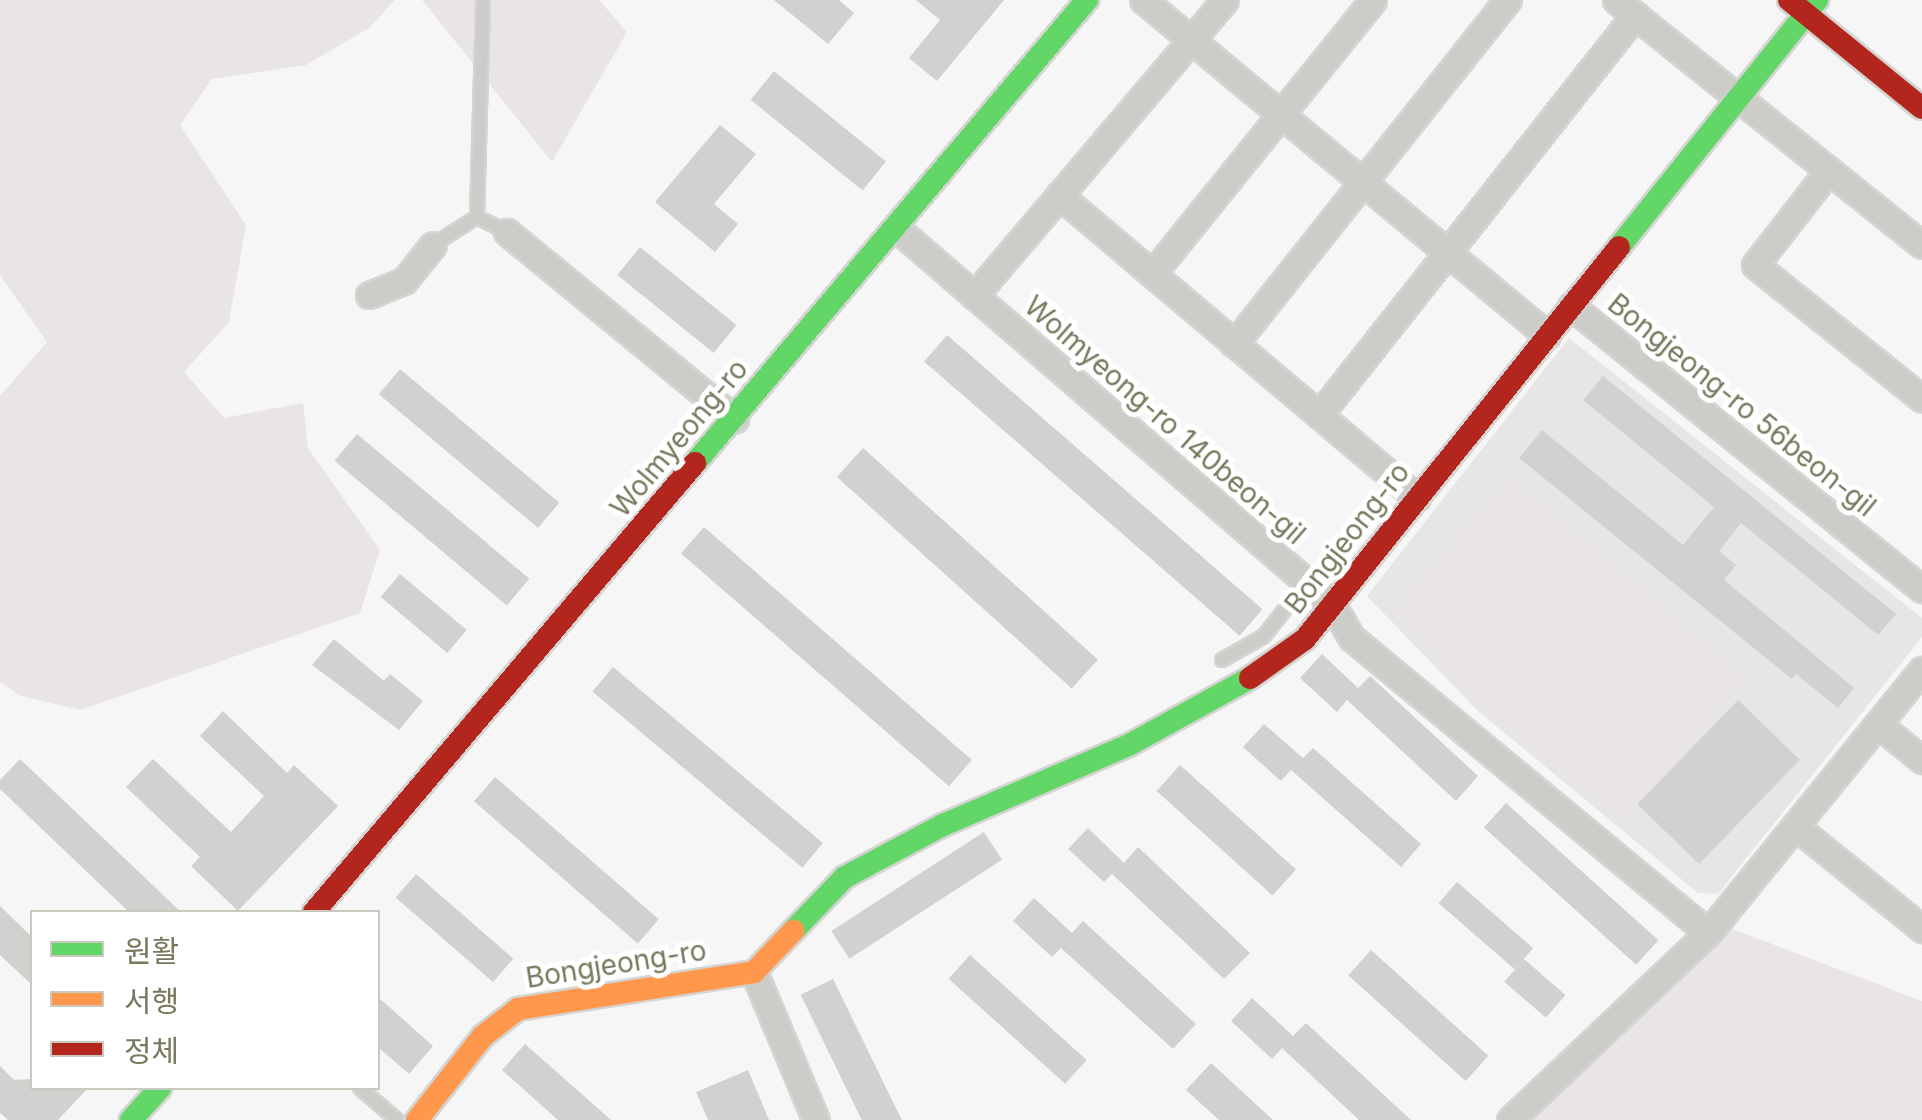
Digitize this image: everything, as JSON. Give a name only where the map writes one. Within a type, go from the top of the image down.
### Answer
[{"type":"street","name":"Wolmyeong-ro","points":[[316,910],[1087,0]]},
{"type":"street","points":[[1143,0],[1547,335]]},
{"type":"street","points":[[974,296],[1225,0]]},
{"type":"street","points":[[1234,344],[1508,0]]},
{"type":"street","points":[[1804,5],[1922,108]]},
{"type":"street","name":"Bongjeong-ro","points":[[417,1120],[484,1036],[518,1009],[754,972],[845,877],[944,825],[1129,746],[1239,685],[1305,639],[1737,97],[1804,5]]},
{"type":"street","points":[[1152,274],[1367,7]]},
{"type":"street","points":[[1318,416],[1530,148],[1625,8],[1922,245]]},
{"type":"street","points":[[1829,170],[1755,265],[1922,400]]},
{"type":"street","points":[[1059,196],[1417,498]]},
{"type":"street","name":"Wolmyeong-ro 140beon-gil","points":[[896,228],[1332,604],[1352,638],[1708,933]]},
{"type":"street","points":[[507,232],[735,419]]},
{"type":"street","points":[[370,294],[404,281],[433,245]]},
{"type":"street","name":"Bongjeong-ro 56beon-gil","points":[[1570,306],[1922,590]]},
{"type":"street","points":[[1510,1120],[1708,933],[1922,670]]},
{"type":"street","points":[[1878,724],[1922,760]]},
{"type":"street","points":[[1795,826],[1922,928]]},
{"type":"street","points":[[754,972],[816,1120]]},
{"type":"street","points":[[131,1120],[158,1090]]},
{"type":"lane","points":[[476,217],[482,0]]},
{"type":"lane","points":[[476,217],[507,232]]},
{"type":"lane","points":[[433,245],[476,217]]},
{"type":"lane","points":[[1222,660],[1264,636],[1292,599]]},
{"type":"lane","points":[[362,1090],[398,1120]]},
{"type":"shaded area","points":[[0,0],[395,0],[369,28],[306,65],[212,79],[180,125],[246,225],[229,322],[184,372],[224,418],[303,403],[308,448],[380,550],[360,613],[80,710],[21,696],[0,682],[0,396],[47,342],[0,275]]},
{"type":"shaded area","points":[[422,0],[599,0],[627,32],[552,162]]},
{"type":"shaded area","points":[[1569,338],[1922,618],[1922,637],[1718,894],[1698,893],[1477,710],[1367,596]]},
{"type":"shaded area","points":[[1510,482],[1741,676],[1628,821],[1489,710],[1399,610]]},
{"type":"shaded area","points":[[1727,927],[1922,1001],[1922,1120],[1525,1120]]},
{"type":"building","points":[[774,0],[839,0],[854,13],[828,44]]},
{"type":"building","points":[[916,0],[1004,0],[937,81],[909,58],[940,20]]},
{"type":"building","points":[[774,71],[886,162],[863,190],[751,100]]},
{"type":"building","points":[[720,125],[756,154],[714,204],[738,224],[715,252],[655,202]]},
{"type":"building","points":[[640,247],[736,325],[714,353],[617,275]]},
{"type":"building","points":[[947,335],[1262,609],[1240,636],[924,361]]},
{"type":"building","points":[[400,369],[559,503],[538,528],[379,394]]},
{"type":"building","points":[[1603,376],[1896,614],[1878,635],[1741,523],[1719,551],[1736,565],[1724,580],[1854,688],[1838,708],[1796,674],[1792,679],[1519,458],[1542,430],[1683,545],[1714,507],[1583,400]]},
{"type":"building","points":[[357,434],[529,579],[507,605],[335,461]]},
{"type":"building","points":[[863,448],[1098,659],[1072,688],[837,477]]},
{"type":"building","points":[[704,527],[972,760],[949,786],[681,553]]},
{"type":"building","points":[[400,574],[467,630],[447,653],[381,597]]},
{"type":"building","points":[[334,639],[384,681],[390,674],[423,701],[399,730],[312,665]]},
{"type":"building","points":[[1322,654],[1358,688],[1370,676],[1478,776],[1456,801],[1347,700],[1337,712],[1300,678]]},
{"type":"building","points":[[613,667],[823,843],[802,868],[592,692]]},
{"type":"building","points":[[1738,700],[1800,760],[1699,864],[1637,804]]},
{"type":"building","points":[[223,711],[287,773],[294,765],[338,806],[239,910],[191,866],[200,857],[126,787],[153,759],[231,832],[264,796],[200,736]]},
{"type":"building","points":[[1264,724],[1303,758],[1313,748],[1421,844],[1401,867],[1291,770],[1281,781],[1243,747]]},
{"type":"building","points":[[20,759],[179,910],[127,910],[0,789],[0,780]]},
{"type":"building","points":[[1180,765],[1296,869],[1273,895],[1157,791]]},
{"type":"building","points":[[495,777],[659,919],[638,944],[474,801]]},
{"type":"building","points":[[1506,803],[1658,940],[1636,965],[1484,828]]},
{"type":"building","points":[[1088,828],[1124,863],[1138,847],[1250,953],[1224,979],[1112,874],[1104,882],[1068,849]]},
{"type":"building","points":[[984,832],[1002,860],[849,959],[831,931]]},
{"type":"building","points":[[416,874],[513,959],[493,982],[396,897]]},
{"type":"building","points":[[1457,882],[1533,948],[1515,969],[1439,903]]},
{"type":"building","points":[[1034,898],[1072,933],[1083,921],[1196,1024],[1173,1049],[1061,948],[1052,957],[1013,921]]},
{"type":"building","points":[[0,906],[30,935],[30,983],[0,955]]},
{"type":"building","points":[[1371,950],[1488,1056],[1466,1081],[1348,975]]},
{"type":"building","points":[[970,955],[1087,1060],[1065,1084],[949,979]]},
{"type":"building","points":[[1524,959],[1566,995],[1546,1018],[1504,982]]},
{"type":"building","points":[[833,979],[902,1120],[862,1120],[801,995]]},
{"type":"building","points":[[1252,998],[1293,1036],[1306,1023],[1411,1120],[1359,1120],[1282,1048],[1272,1059],[1231,1021]]},
{"type":"building","points":[[380,999],[433,1046],[409,1074],[380,1049]]},
{"type":"building","points":[[525,1044],[611,1120],[558,1120],[502,1070]]},
{"type":"building","points":[[1211,1063],[1273,1120],[1219,1120],[1186,1090]]},
{"type":"building","points":[[0,1066],[14,1080],[30,1079],[30,1090],[86,1090],[58,1120],[8,1120],[0,1113]]},
{"type":"building","points":[[748,1070],[769,1120],[708,1120],[696,1092]]},
{"type":"traffic: fast","points":[[695,463],[1087,0]]},
{"type":"traffic: fast","points":[[1619,247],[1817,0]]},
{"type":"traffic: fast","points":[[793,931],[845,877],[943,825],[1129,745],[1250,678]]},
{"type":"traffic: fast","points":[[131,1120],[158,1090]]},
{"type":"traffic: slow","points":[[417,1120],[483,1036],[518,1009],[754,972],[793,931]]},
{"type":"traffic: jam","points":[[1789,0],[1922,108]]},
{"type":"traffic: jam","points":[[1250,678],[1305,639],[1619,247]]},
{"type":"traffic: jam","points":[[316,910],[695,463]]}]
